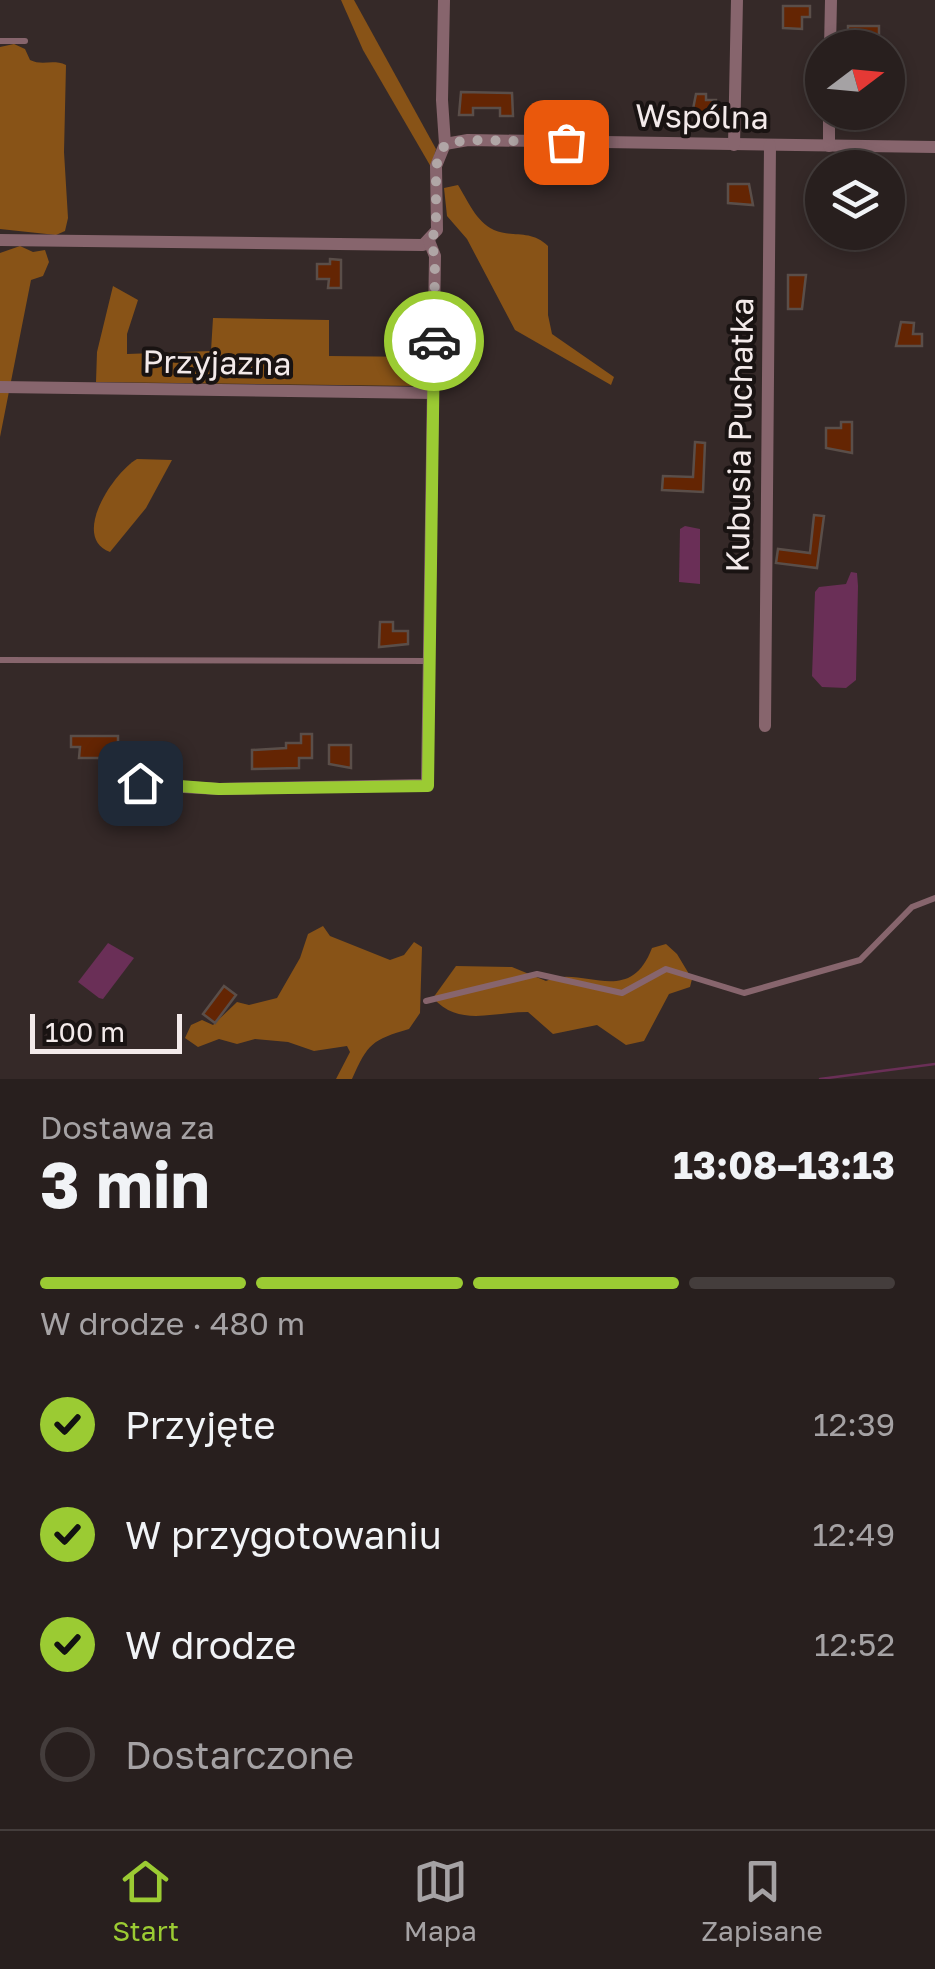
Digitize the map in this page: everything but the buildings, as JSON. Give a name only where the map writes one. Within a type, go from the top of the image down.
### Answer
[{"type":"street","points":[[0,240],[413,246],[430,241],[436,230],[436,166],[445,144],[444,0]]},
{"type":"street","points":[[734,145],[737,0]]},
{"type":"street","points":[[830,30],[831,0]]},
{"type":"street","points":[[829,130],[829,146]]},
{"type":"street","name":"Wspólna","points":[[445,144],[468,140],[935,148]]},
{"type":"street","name":"Kubusia Puchatka","points":[[765,726],[770,146]]},
{"type":"street","points":[[112,782],[219,789],[428,786],[435,256],[430,241]]},
{"type":"street","name":"Przyjazna","points":[[0,387],[434,393]]},
{"type":"lane","points":[[0,41],[26,41]]},
{"type":"lane","points":[[0,660],[429,661]]},
{"type":"lane","points":[[426,1001],[537,974],[622,993],[666,969],[744,993],[860,960],[912,907],[935,898]]},
{"type":"shaded area","points":[[341,0],[354,0],[436,149],[431,167],[363,50]]},
{"type":"shaded area","points":[[14,44],[25,49],[30,60],[66,65],[64,152],[68,218],[65,231],[56,235],[0,229],[0,47]]},
{"type":"shaded area","points":[[458,185],[482,222],[501,232],[535,237],[548,246],[548,315],[552,334],[614,377],[611,385],[515,330],[467,239],[447,216],[444,188]]},
{"type":"shaded area","points":[[20,246],[33,252],[45,250],[49,262],[43,276],[31,280],[0,437],[0,253]]},
{"type":"shaded area","points":[[113,286],[138,300],[127,334],[127,354],[211,351],[213,318],[329,320],[329,356],[424,357],[423,383],[418,386],[96,382],[97,352]]},
{"type":"shaded area","points":[[137,459],[172,460],[146,508],[110,552],[99,544],[94,533],[95,519],[117,477]]},
{"type":"shaded area","points":[[680,529],[700,529],[700,584],[679,582]]},
{"type":"shaded area","points":[[851,572],[857,573],[858,586],[856,680],[846,688],[822,687],[812,676],[815,592],[819,587],[846,584]]},
{"type":"shaded area","points":[[323,926],[330,936],[390,960],[404,955],[414,942],[422,947],[420,1013],[409,1029],[373,1045],[352,1079],[336,1079],[350,1052],[347,1046],[314,1051],[288,1042],[255,1039],[237,1044],[219,1039],[198,1047],[185,1038],[191,1025],[202,1020],[213,1025],[237,1002],[249,1005],[277,998],[300,958],[308,934]]},
{"type":"shaded area","points":[[108,943],[134,958],[103,999],[78,982]]},
{"type":"shaded area","points":[[666,944],[692,979],[690,987],[669,994],[644,1041],[626,1045],[597,1025],[553,1034],[528,1012],[465,1015],[443,1007],[433,998],[456,966],[512,967],[546,981],[575,977],[618,981],[642,966],[652,948]]},
{"type":"waterway","points":[[820,1079],[935,1064]]},
{"type":"way so far","points":[[434,341],[435,256],[430,241],[436,230],[436,166],[445,144],[459,140],[566,142]]},
{"type":"route","points":[[140,783],[219,789],[428,786],[434,341]]}]
